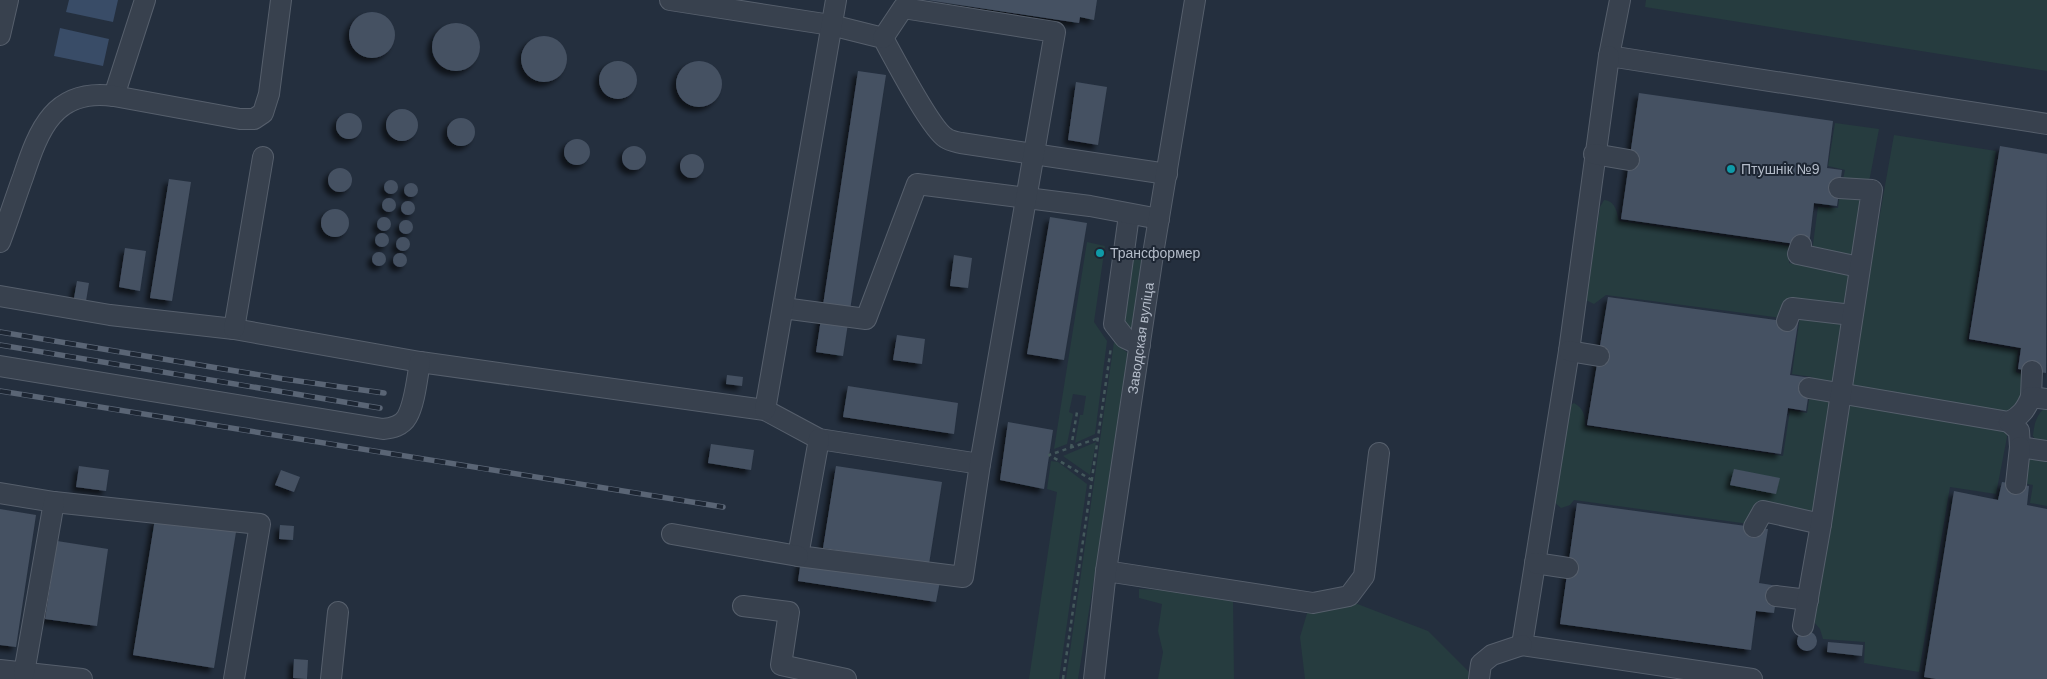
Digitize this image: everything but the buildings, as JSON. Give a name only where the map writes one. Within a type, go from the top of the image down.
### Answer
[{"type":"street","points":[[0,35],[8,0]]},
{"type":"street","points":[[114,96],[145,0]]},
{"type":"street","points":[[0,242],[33,147],[47,119],[62,105],[76,98],[97,94],[114,96],[240,119],[254,119],[263,113],[269,94],[281,0]]},
{"type":"street","points":[[670,0],[831,25],[883,38],[906,79],[946,138],[961,143],[1167,174]]},
{"type":"street","points":[[765,410],[836,0]]},
{"type":"street","name":"Заводская вуліца","points":[[1094,679],[1106,571],[1159,219],[1195,0]]},
{"type":"street","points":[[1522,645],[1569,351],[1594,154],[1609,56],[1620,0]]},
{"type":"street","points":[[672,534],[798,556],[963,577],[980,464],[1055,32],[904,4],[883,38]]},
{"type":"street","points":[[1609,56],[2047,124]]},
{"type":"street","points":[[1594,154],[1629,160]]},
{"type":"street","points":[[234,330],[263,157]]},
{"type":"street","points":[[783,308],[866,319],[917,184],[1090,206],[1129,215],[1159,219]]},
{"type":"street","points":[[1803,626],[1842,394],[1852,315],[1872,190],[1839,188]]},
{"type":"street","points":[[1129,215],[1114,324],[1125,338],[1140,345]]},
{"type":"street","points":[[1801,244],[1798,254],[1860,267]]},
{"type":"street","points":[[0,296],[110,315],[234,330],[420,362],[765,410],[819,439],[980,464]]},
{"type":"street","points":[[1787,321],[1792,308],[1852,315]]},
{"type":"street","points":[[1569,351],[1599,356]]},
{"type":"street","points":[[0,366],[383,429],[394,428],[407,418],[416,389],[420,362]]},
{"type":"street","points":[[2009,422],[2018,418],[2039,398],[2032,371]]},
{"type":"street","points":[[1809,388],[2009,422],[2019,431],[2020,447],[2016,484]]},
{"type":"street","points":[[798,556],[819,439]]},
{"type":"street","points":[[2020,447],[2047,452]]},
{"type":"street","points":[[1106,571],[1313,603],[1348,596],[1364,576],[1379,453]]},
{"type":"street","points":[[0,493],[54,502],[260,524],[234,679]]},
{"type":"street","points":[[24,673],[54,502]]},
{"type":"street","points":[[1754,527],[1763,511],[1821,524]]},
{"type":"street","points":[[1535,563],[1568,568]]},
{"type":"street","points":[[1776,596],[1808,600]]},
{"type":"street","points":[[743,606],[789,612],[781,665],[846,679]]},
{"type":"street","points":[[331,679],[338,612]]},
{"type":"street","points":[[1479,679],[1482,664],[1492,655],[1522,645],[1752,679]]},
{"type":"street","points":[[0,670],[82,679]]},
{"type":"path","points":[[1063,679],[1112,340]]},
{"type":"path","points":[[1071,448],[1077,412]]},
{"type":"path","points":[[1092,480],[1049,455],[1098,438]]},
{"type":"green space","points":[[1646,0],[2047,0],[2047,71],[1645,7]]},
{"type":"green space","points":[[1835,123],[1879,129],[1868,181],[1843,179],[1845,170],[1828,166]]},
{"type":"green space","points":[[1894,135],[1996,151],[1967,341],[2018,350],[2016,372],[2027,376],[2023,405],[2011,416],[1851,386],[1851,377]]},
{"type":"green space","points":[[1840,191],[1865,194],[1854,257],[1812,252],[1818,207],[1838,208]]},
{"type":"green space","points":[[1604,200],[1613,204],[1619,221],[1790,246],[1789,263],[1852,272],[1851,306],[1781,318],[1606,295],[1594,304],[1586,300],[1600,207]]},
{"type":"green space","points":[[1087,242],[1105,246],[1094,322],[1107,341],[1095,434],[1075,443],[1080,415],[1083,415],[1086,396],[1073,394],[1069,412],[1073,414],[1067,444],[1054,449]]},
{"type":"green space","points":[[1138,249],[1142,249],[1143,258],[1134,328],[1123,326],[1132,254]]},
{"type":"green space","points":[[1800,316],[1843,322],[1836,382],[1813,382],[1812,377],[1792,374]]},
{"type":"green space","points":[[1114,342],[1130,355],[1078,679],[1066,679]]},
{"type":"green space","points":[[1810,394],[1832,399],[1815,512],[1749,524],[1574,500],[1570,505],[1561,508],[1553,501],[1566,408],[1574,403],[1583,413],[1585,426],[1783,456],[1790,410],[1807,413]]},
{"type":"green space","points":[[1853,404],[2006,431],[2007,437],[1996,494],[1950,487],[1919,672],[1864,663],[1865,642],[1823,639],[1820,629],[1814,622],[1845,411]]},
{"type":"green space","points":[[2047,407],[2047,446],[2037,442],[2033,436],[2038,416]]},
{"type":"green space","points":[[1096,442],[1090,475],[1063,456]]},
{"type":"green space","points":[[2028,458],[2047,458],[2047,506],[2030,503],[2033,485],[2023,483]]},
{"type":"green space","points":[[1051,461],[1058,462],[1087,484],[1059,679],[1029,679],[1057,492],[1047,489]]},
{"type":"green space","points":[[1139,589],[1233,599],[1234,679],[1158,679],[1163,652],[1158,631],[1162,604],[1139,598]]},
{"type":"green space","points":[[1347,600],[1428,631],[1469,672],[1468,679],[1305,679],[1300,637],[1308,610]]},
{"type":"water","points":[[69,0],[118,0],[113,22],[66,12]]},
{"type":"water","points":[[60,28],[109,39],[103,66],[54,56]]},
{"type":"railway","points":[[0,332],[284,379],[384,393]]},
{"type":"railway","points":[[0,345],[380,408]]},
{"type":"railway","points":[[0,391],[723,507]]},
{"type":"place","name":"Птушнік №9","points":[[1731,169]]},
{"type":"place","name":"Трансформер","points":[[1100,253]]}]
